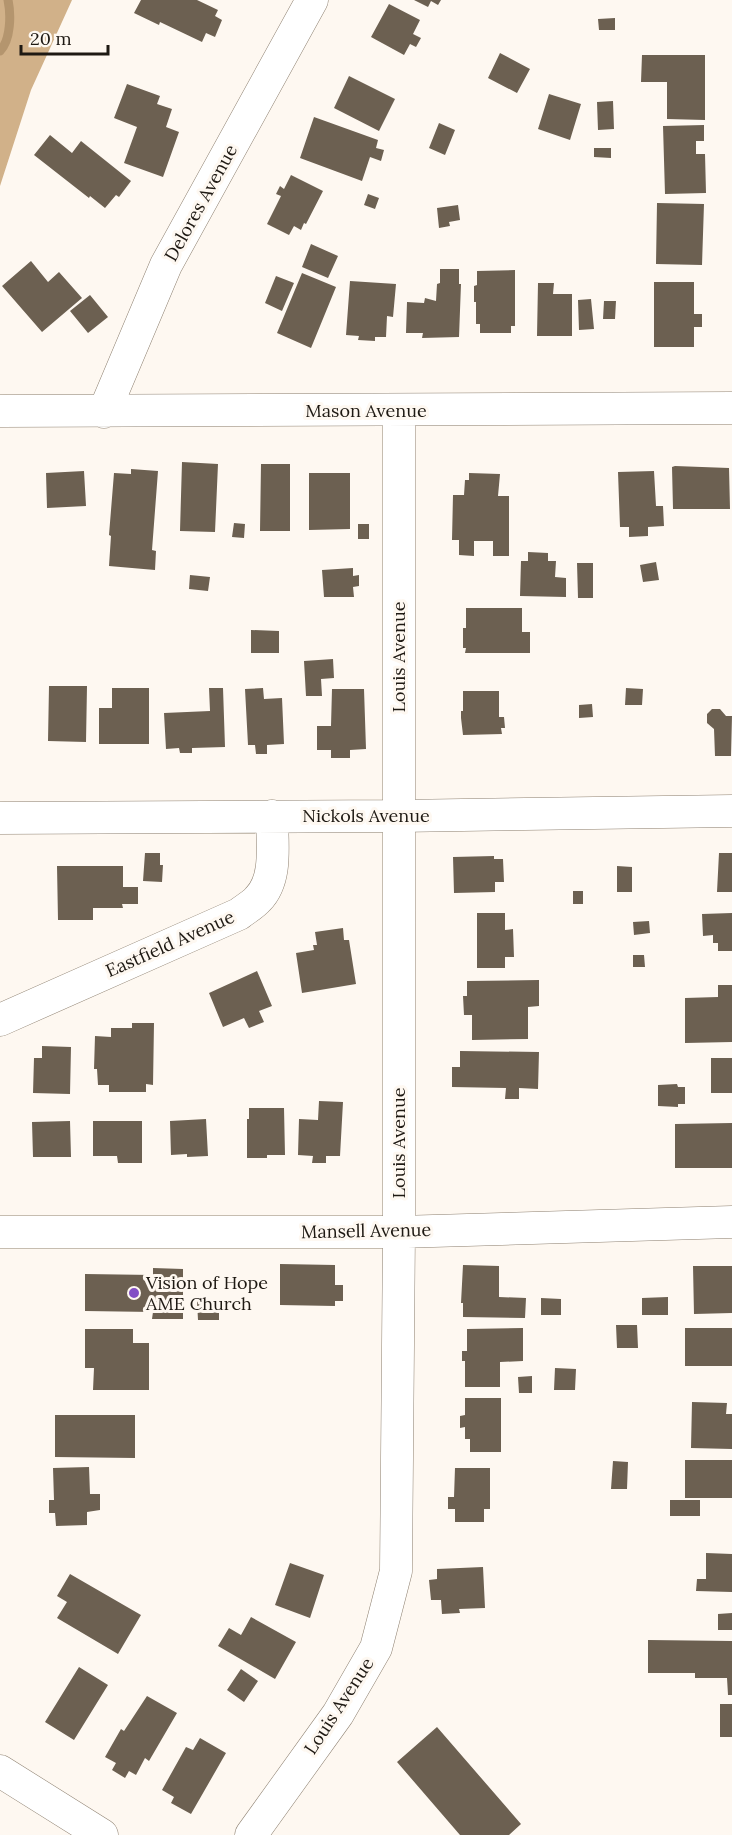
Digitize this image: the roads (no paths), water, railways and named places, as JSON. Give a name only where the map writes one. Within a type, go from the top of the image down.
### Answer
[{"type":"street","name":"Delores Avenue","points":[[104,412],[166,265],[312,0]]},
{"type":"street","name":"Mason Avenue","points":[[0,411],[732,408]]},
{"type":"street","name":"Louis Avenue","points":[[251,1835],[338,1714],[376,1648],[396,1571],[399,1232],[399,411]]},
{"type":"street","name":"Nickols Avenue","points":[[0,818],[399,816],[732,811]]},
{"type":"street","name":"Eastfield Avenue","points":[[0,1020],[239,914],[258,900],[269,884],[273,856],[272,816]]},
{"type":"street","name":"Mansell Avenue","points":[[0,1232],[399,1232],[732,1221]]},
{"type":"street","points":[[4,1782],[102,1835]]},
{"type":"waterway","points":[[0,51],[8,34],[10,19],[8,0]]},
{"type":"place","name":"Vision of Hope AME Church","points":[[134,1293]]}]
